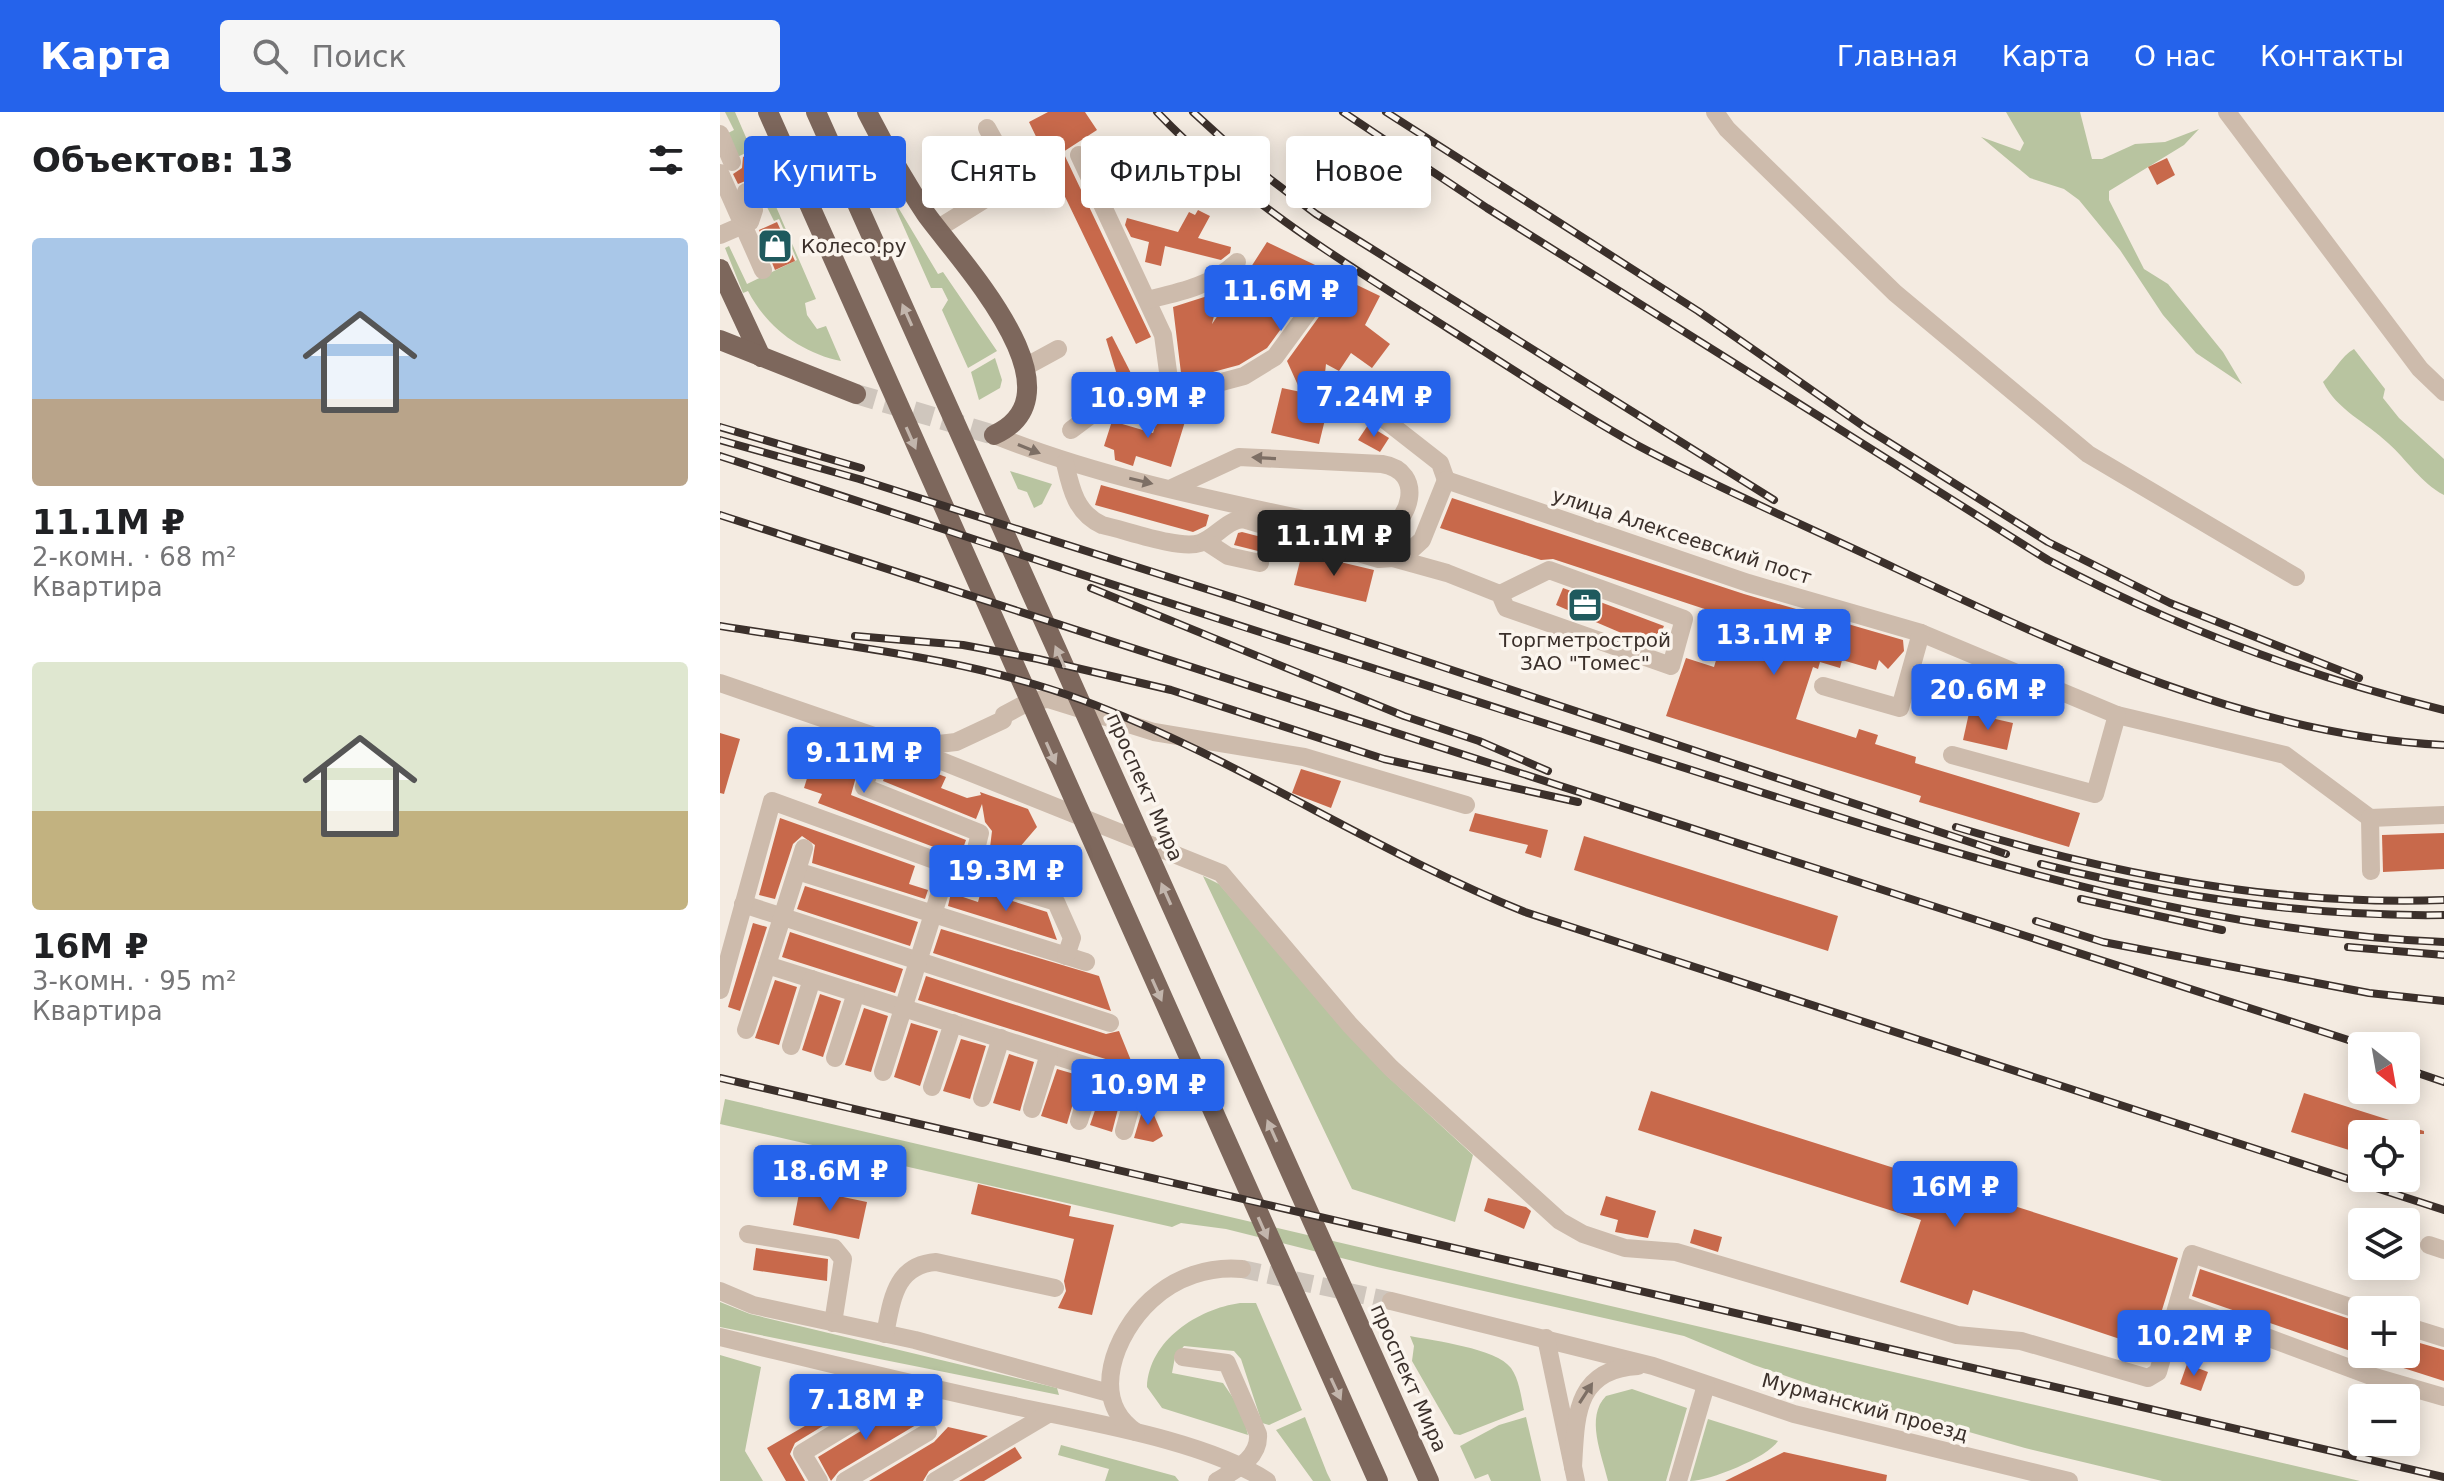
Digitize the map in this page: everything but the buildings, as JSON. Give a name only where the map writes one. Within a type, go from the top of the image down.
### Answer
[{"type":"main road","points":[[768,112],[1378,1481]]},
{"type":"main road","name":"проспект Мира","points":[[816,112],[1429,1481]]},
{"type":"main road","points":[[867,112],[912,193],[1009,329],[1025,367],[1027,387],[1020,412],[1009,427],[994,435]]},
{"type":"main road","points":[[720,269],[761,357]]},
{"type":"main road","points":[[720,340],[856,394]]},
{"type":"street","points":[[1715,112],[1727,129],[1895,293],[2088,454],[2296,577]]},
{"type":"street","points":[[2227,112],[2420,369],[2444,392]]},
{"type":"street","points":[[937,229],[1016,180],[987,128]]},
{"type":"street","points":[[720,134],[743,225],[763,270]]},
{"type":"street","points":[[1079,155],[1163,335],[1169,379],[1184,392],[1244,376],[1275,357],[1316,301]]},
{"type":"street","points":[[720,235],[750,222],[753,208]]},
{"type":"street","points":[[1147,300],[1194,289],[1223,275],[1237,262]]},
{"type":"street","points":[[1025,367],[1058,349]]},
{"type":"street","points":[[1071,430],[1091,415],[1169,379]]},
{"type":"street","points":[[1065,463],[1076,502],[1093,521],[1190,546],[1205,541],[1231,520],[1243,519],[1379,559],[1393,558],[1410,551],[1422,540],[1446,480],[1440,463],[1353,395],[1322,384]]},
{"type":"street","points":[[994,435],[1065,463],[1172,488],[1376,535],[1398,524],[1409,502],[1405,478],[1397,469],[1382,464],[1239,457],[1172,488]]},
{"type":"street","name":"улица Алексеевский пост","points":[[1446,480],[1748,583],[1921,633],[2117,715],[2285,755],[2370,818]]},
{"type":"street","points":[[1205,541],[1228,556],[1260,563]]},
{"type":"street","points":[[1393,558],[1447,573],[1500,594],[1506,608],[1671,666],[1684,619],[1549,570],[1500,594]]},
{"type":"street","points":[[1823,686],[1900,708],[1921,633]]},
{"type":"street","points":[[720,683],[909,748],[1221,873],[1350,1025],[1391,1068],[1560,1221],[1583,1234],[1625,1248],[1676,1252],[1957,1335],[2021,1341],[2148,1378],[2158,1372],[2192,1254],[2348,1306]]},
{"type":"street","points":[[909,748],[956,742],[1003,720],[1004,715],[1030,701],[1048,699],[1154,732],[1304,757],[1466,805]]},
{"type":"street","points":[[1952,755],[2095,794],[2117,715]]},
{"type":"street","points":[[720,990],[724,960],[772,801],[970,873],[980,833],[864,787],[881,738]]},
{"type":"street","points":[[2371,871],[2370,818],[2444,815]]},
{"type":"street","points":[[746,1030],[804,848]]},
{"type":"street","points":[[797,871],[1086,962]]},
{"type":"street","points":[[993,883],[1056,902],[1072,938],[1066,956]]},
{"type":"street","points":[[883,1072],[939,895]]},
{"type":"street","points":[[743,904],[1110,1023]]},
{"type":"street","points":[[767,965],[1132,1080],[1136,1088],[1124,1131]]},
{"type":"street","points":[[791,1046],[812,979]]},
{"type":"street","points":[[835,1058],[856,993]]},
{"type":"street","points":[[932,1087],[953,1023]]},
{"type":"street","points":[[982,1098],[1001,1038]]},
{"type":"street","points":[[1032,1109],[1049,1054]]},
{"type":"street","points":[[1079,1121],[1096,1068]]},
{"type":"street","points":[[748,1234],[834,1248],[843,1259],[833,1323]]},
{"type":"street","points":[[885,1334],[900,1278],[923,1263],[936,1262],[1055,1288]]},
{"type":"street","points":[[1139,1433],[1119,1417],[1109,1393],[1108,1381],[1119,1349],[1151,1300],[1195,1274],[1242,1269]]},
{"type":"street","points":[[720,1291],[753,1305],[885,1334],[1109,1393]]},
{"type":"street","name":"Мурманский проезд","points":[[1391,1301],[1653,1366],[1794,1414],[2017,1475],[2069,1481]]},
{"type":"street","points":[[2178,1304],[2371,1376],[2444,1397]]},
{"type":"street","points":[[2420,1330],[2444,1338]]},
{"type":"street","points":[[720,1337],[914,1385],[1139,1433],[1241,1466],[1267,1481]]},
{"type":"street","points":[[1546,1338],[1574,1474]]},
{"type":"street","points":[[1183,1357],[1227,1363],[1258,1434],[1256,1449],[1241,1466],[1217,1481]]},
{"type":"street","points":[[1574,1474],[1576,1419],[1584,1392],[1594,1382],[1618,1369],[1653,1366]]},
{"type":"street","points":[[819,1481],[802,1453],[914,1385]]},
{"type":"street","points":[[1678,1481],[1706,1385]]},
{"type":"street","points":[[935,1481],[1048,1414]]},
{"type":"street","points":[[845,1481],[928,1432]]},
{"type":"green space","points":[[725,112],[735,112],[745,136],[744,154],[735,158],[724,135],[734,130]]},
{"type":"green space","points":[[2006,112],[2080,112],[2092,159],[2102,159],[2135,144],[2165,142],[2199,129],[2184,145],[2109,191],[2109,200],[2144,269],[2168,284],[2223,352],[2242,384],[2196,353],[2163,315],[2120,250],[2079,200],[2064,189],[2030,178],[1981,137],[2020,151],[2024,143]]},
{"type":"green space","points":[[768,208],[777,208],[816,299],[805,303],[807,315],[817,329],[826,326],[841,361],[813,352],[787,337],[765,316],[748,291],[743,293],[725,248],[729,246],[747,284],[797,260],[779,219],[774,221]]},
{"type":"green space","points":[[895,208],[899,208],[938,274],[943,272],[997,351],[968,368],[942,310],[948,300],[942,288],[931,288]]},
{"type":"green space","points":[[2354,349],[2385,389],[2383,398],[2399,418],[2444,459],[2444,495],[2428,484],[2388,443],[2329,392],[2323,382]]},
{"type":"green space","points":[[995,358],[1002,380],[1000,388],[979,400],[971,372]]},
{"type":"green space","points":[[1010,471],[1052,484],[1042,504],[1034,508],[1027,492],[1018,489]]},
{"type":"green space","points":[[1203,876],[1219,884],[1385,1074],[1473,1155],[1455,1222],[1352,1189]]},
{"type":"green space","points":[[725,1099],[2360,1481],[2162,1481],[2025,1448],[1850,1398],[1754,1365],[1684,1336],[1377,1267],[1226,1229],[1181,1223],[1172,1227],[720,1124]]},
{"type":"green space","points":[[720,1302],[750,1314],[1057,1388],[1059,1395],[720,1327]]},
{"type":"green space","points":[[1240,1303],[1256,1303],[1302,1410],[1269,1425],[1262,1423],[1241,1359],[1234,1351],[1184,1346],[1175,1357],[1172,1373],[1223,1383],[1242,1411],[1248,1435],[1162,1408],[1147,1387],[1156,1355],[1178,1330],[1208,1312]]},
{"type":"green space","points":[[1410,1336],[1479,1350],[1503,1361],[1516,1377],[1524,1410],[1460,1435],[1454,1434],[1412,1361],[1414,1346]]},
{"type":"green space","points":[[720,1355],[761,1367],[745,1451],[763,1481],[720,1481]]},
{"type":"green space","points":[[1632,1389],[1687,1408],[1666,1481],[1608,1481],[1597,1437],[1597,1414],[1606,1396]]},
{"type":"green space","points":[[1305,1417],[1331,1481],[1313,1481],[1276,1430]]},
{"type":"green space","points":[[1526,1417],[1541,1481],[1491,1481],[1488,1474],[1475,1479],[1460,1446],[1499,1425]]},
{"type":"green space","points":[[1708,1419],[1778,1441],[1772,1448],[1737,1467],[1690,1481]]},
{"type":"green space","points":[[1061,1445],[1175,1476],[1179,1481],[1105,1481],[1109,1469],[1058,1455]]},
{"type":"tunnel","points":[[856,394],[994,435]]},
{"type":"tunnel","points":[[1242,1269],[1391,1301]]},
{"type":"railway","points":[[1157,112],[1224,174],[1296,230],[1588,417],[1700,477],[2030,630],[2164,684],[2232,707],[2302,725],[2372,738],[2444,745]]},
{"type":"railway","points":[[1193,112],[1249,163],[1316,214],[1774,500]]},
{"type":"railway","points":[[1343,112],[1487,208],[2048,560],[2144,607],[2242,647],[2342,682],[2444,710]]},
{"type":"railway","points":[[1386,112],[1698,311],[1866,428],[2048,542],[2170,603],[2359,678]]},
{"type":"railway","points":[[720,427],[861,468]]},
{"type":"railway","points":[[720,440],[859,479],[1238,599],[2006,854]]},
{"type":"railway","points":[[720,456],[1299,645],[1843,818],[2040,876],[2240,920],[2341,934],[2444,942]]},
{"type":"railway","points":[[720,515],[2348,1040]]},
{"type":"railway","points":[[1091,588],[1404,716],[1479,741],[1548,771]]},
{"type":"railway","points":[[720,626],[948,663],[1038,685],[1139,723],[1413,861],[1525,912],[2444,1210]]},
{"type":"railway","points":[[855,636],[963,645],[1038,659],[1171,690],[1384,759],[1578,802]]},
{"type":"railway","points":[[1956,827],[2076,860],[2197,884],[2320,898],[2444,900]]},
{"type":"railway","points":[[2041,864],[2140,886],[2241,903],[2342,913],[2444,915]]},
{"type":"railway","points":[[2081,899],[2222,930]]},
{"type":"railway","points":[[2036,921],[2103,942],[2369,993],[2444,1001]]},
{"type":"railway","points":[[2348,947],[2444,955]]},
{"type":"railway","points":[[2420,1074],[2444,1082]]},
{"type":"railway","points":[[720,1078],[2444,1477]]},
{"type":"place","name":"Колесо.ру","points":[[775,246]]},
{"type":"place","name":"Торгметрострой ЗАО \"Томес\"","points":[[1585,605]]}]
